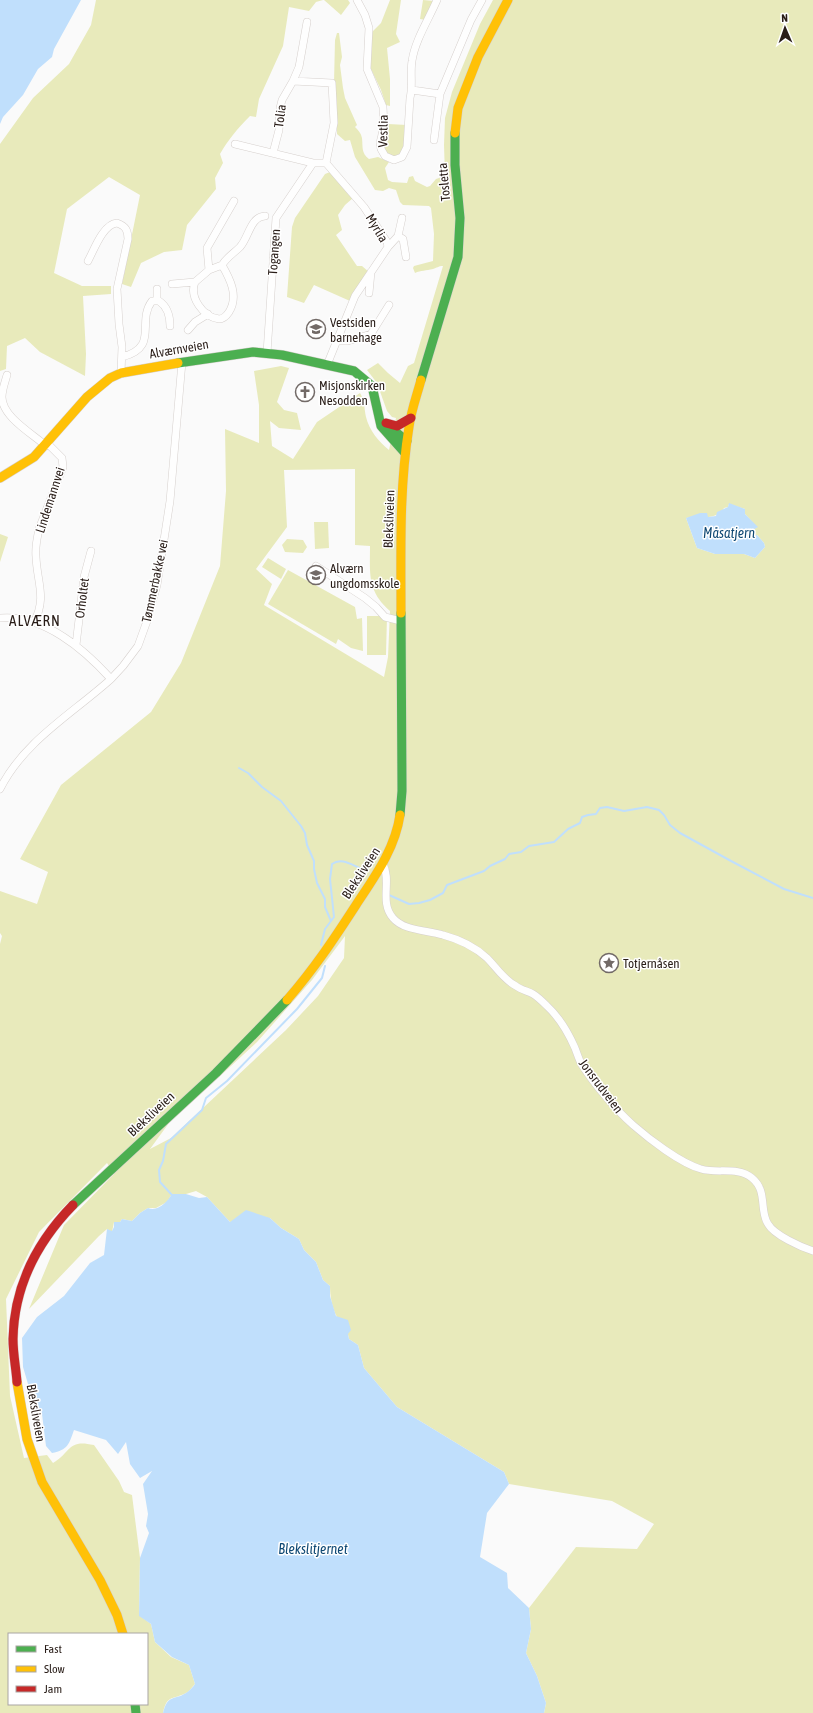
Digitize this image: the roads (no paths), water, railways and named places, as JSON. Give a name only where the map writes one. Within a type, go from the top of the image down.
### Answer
[{"type":"main road","name":"Tosletta","points":[[411,418],[424,368],[454,274],[460,242],[460,204],[454,149],[455,126],[458,108],[478,57],[508,0]]},
{"type":"main road","name":"Alværnveien","points":[[0,478],[27,463],[47,445],[97,388],[110,378],[121,373],[240,352],[267,353],[354,371],[367,379],[374,389],[381,426],[405,453]]},
{"type":"main road","name":"Alværnveien","points":[[378,409],[385,422],[407,441]]},
{"type":"main road","points":[[385,422],[391,426],[397,426],[411,418]]},
{"type":"main road","points":[[407,441],[411,418]]},
{"type":"main road","name":"Bleksliveien","points":[[123,1633],[115,1610],[104,1586],[49,1497],[38,1474],[28,1443],[19,1395],[13,1339],[15,1312],[23,1280],[43,1240],[52,1228],[66,1212],[242,1047],[315,966],[337,936],[358,900],[383,864],[396,840],[400,823],[402,803],[402,504],[407,441]]},
{"type":"street","name":"Vestlia","points":[[358,0],[366,15],[369,28],[367,69],[383,107],[384,116],[381,149],[385,156],[390,159],[398,159],[406,152],[412,90],[411,72],[414,52],[437,0]]},
{"type":"street","points":[[434,140],[440,94],[471,20],[482,0]]},
{"type":"street","name":"Tolia","points":[[273,153],[279,130],[282,100],[293,81],[298,67],[307,22]]},
{"type":"street","points":[[235,144],[313,162],[326,163],[334,123],[332,83],[293,81]]},
{"type":"street","points":[[412,90],[440,94]]},
{"type":"street","name":"Togangen","points":[[267,353],[276,218],[313,162]]},
{"type":"street","name":"Myrlia","points":[[326,163],[364,207],[387,242],[388,247],[355,296],[327,365]]},
{"type":"street","points":[[209,270],[207,248],[234,201]]},
{"type":"street","points":[[172,284],[195,282],[209,270],[222,265],[225,260],[245,241],[255,220],[260,216],[265,216]]},
{"type":"street","points":[[388,247],[398,236],[402,218]]},
{"type":"street","points":[[88,261],[99,239],[109,226],[117,223],[125,227],[128,231],[128,240],[120,272],[117,297],[122,357],[121,373]]},
{"type":"street","points":[[398,236],[403,239],[406,257]]},
{"type":"street","points":[[195,282],[193,292],[195,299],[208,314],[220,319],[225,317],[231,308],[233,301],[231,282],[222,265]]},
{"type":"street","points":[[369,293],[371,272]]},
{"type":"street","points":[[157,289],[157,300]]},
{"type":"street","points":[[122,357],[134,353],[140,348],[144,338],[150,304],[152,301],[157,300],[162,303],[167,311],[170,326]]},
{"type":"street","points":[[337,341],[348,340],[371,334],[389,305]]},
{"type":"street","points":[[188,330],[195,322],[208,314]]},
{"type":"street","name":"Tømmerbakke vei","points":[[0,789],[12,769],[32,746],[111,678],[123,666],[138,646],[157,586],[170,501],[182,362]]},
{"type":"street","name":"Lindemannvei","points":[[7,375],[2,398],[5,407],[20,426],[47,445],[62,458],[63,468],[37,538],[36,558],[41,604],[34,622]]},
{"type":"street","name":"Orholtet","points":[[76,645],[84,577],[91,551]]},
{"type":"street","points":[[316,566],[365,598],[385,617],[401,621]]},
{"type":"street","points":[[0,618],[14,618],[34,622],[68,639],[111,678]]},
{"type":"street","name":"Jonsrudveien","points":[[383,864],[386,871],[386,903],[394,920],[404,926],[444,935],[476,949],[507,979],[516,986],[533,994],[548,1006],[558,1017],[565,1027],[582,1064],[618,1110],[633,1125],[673,1155],[691,1165],[706,1170],[742,1172],[753,1178],[761,1190],[766,1221],[769,1227],[787,1239],[813,1252]]},
{"type":"water","points":[[0,0],[81,0],[54,49],[52,57],[38,69],[23,95],[3,117],[0,124]]},
{"type":"water","name":"Måsatjern","points":[[729,503],[745,509],[745,514],[758,527],[751,531],[751,536],[757,535],[764,543],[765,547],[755,558],[744,554],[715,554],[697,548],[686,518],[700,513],[707,513],[708,517],[716,516],[717,512],[728,507]]},
{"type":"water","name":"Blekslitjernet","points":[[172,1194],[186,1194],[199,1198],[207,1197],[230,1222],[246,1210],[270,1218],[281,1228],[299,1239],[304,1250],[316,1262],[323,1280],[330,1286],[330,1296],[336,1316],[348,1320],[351,1330],[348,1334],[349,1339],[358,1345],[364,1368],[397,1407],[504,1472],[509,1484],[487,1513],[480,1557],[507,1573],[508,1588],[529,1608],[531,1629],[526,1653],[537,1676],[546,1703],[544,1713],[163,1713],[169,1700],[186,1693],[195,1684],[189,1665],[172,1657],[155,1642],[151,1624],[139,1616],[140,1558],[149,1533],[146,1526],[148,1514],[143,1484],[152,1471],[140,1478],[130,1464],[126,1442],[118,1454],[106,1440],[74,1430],[67,1446],[57,1452],[52,1453],[46,1446],[42,1414],[28,1384],[23,1367],[22,1338],[37,1317],[64,1296],[90,1263],[104,1255],[107,1229],[112,1231],[114,1222],[120,1222],[122,1219],[132,1221],[148,1208],[155,1209],[162,1206]]},
{"type":"waterway","points":[[239,768],[248,773],[262,787],[281,801],[301,826],[305,833],[307,845],[314,861],[317,883],[325,899],[325,907],[331,921]]},
{"type":"waterway","points":[[389,895],[409,904],[430,900],[443,893],[447,885],[484,871],[490,866],[505,859],[509,854],[521,852],[529,846],[554,842],[568,829],[580,823],[582,817],[596,814],[600,808],[607,807],[624,811],[647,807],[659,810],[670,825],[680,833],[731,861],[784,889],[813,898]]},
{"type":"waterway","points":[[321,945],[325,929],[334,917],[330,879],[332,864],[340,861],[366,870]]},
{"type":"waterway","points":[[172,1195],[160,1182],[159,1170],[163,1161],[166,1144],[202,1110],[206,1098],[227,1081],[297,1009],[322,978],[325,966]]},
{"type":"place","name":"Vestsiden barnehage","points":[[316,329]]},
{"type":"place","name":"Misjonskirken Nesodden","points":[[305,392]]},
{"type":"place","name":"Alværn ungdomsskole","points":[[316,575]]},
{"type":"place","name":"Totjernåsen","points":[[609,963]]},
{"type":"district","name":"ALVÆRN","points":[[35,620]]}]
